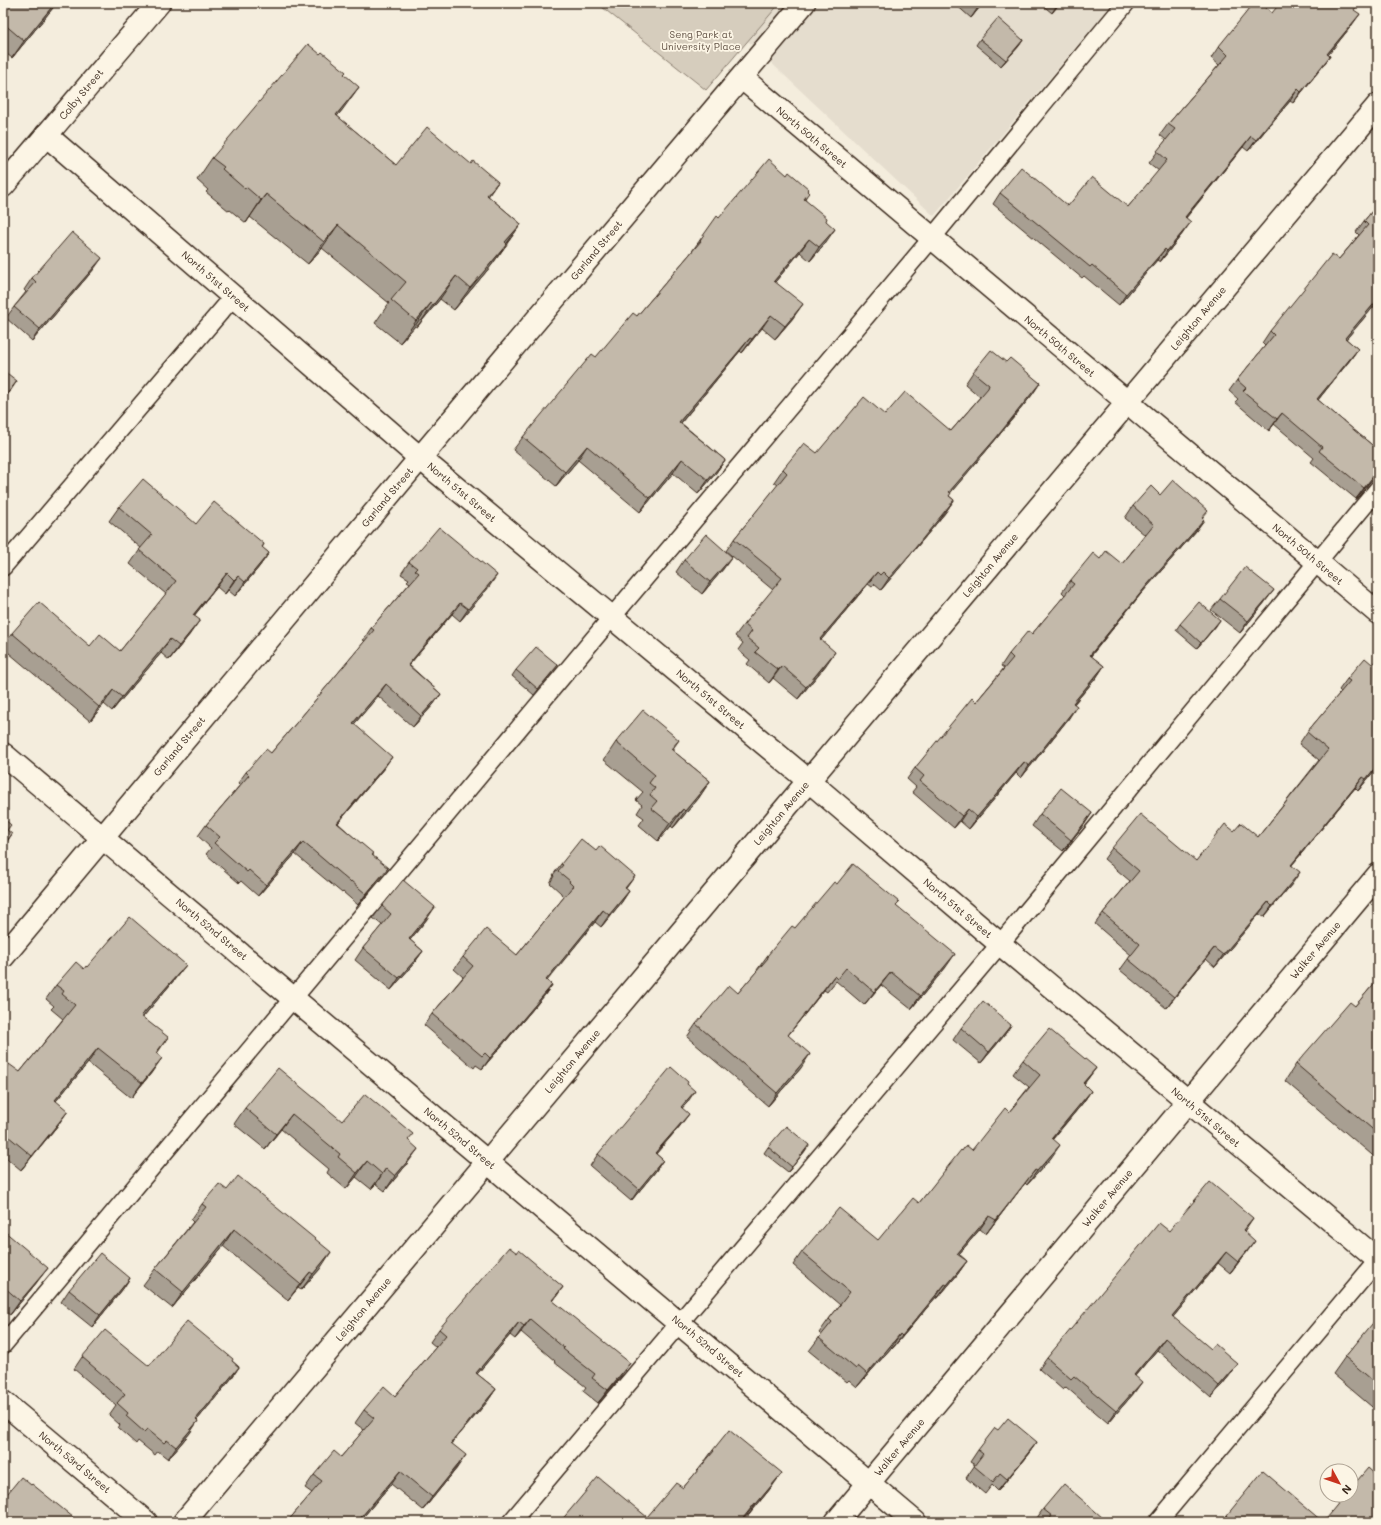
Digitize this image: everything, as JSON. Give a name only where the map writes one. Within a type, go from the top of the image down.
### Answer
[{"type":"street","name":"Colby Street","points":[[3,186],[159,3]]},
{"type":"street","name":"Garland Street","points":[[3,957],[420,458],[804,3]]},
{"type":"street","name":"North 50th Street","points":[[742,78],[1378,613]]},
{"type":"street","name":"Leighton Avenue","points":[[184,1522],[1378,104]]},
{"type":"street","name":"North 51st Street","points":[[46,135],[420,458],[809,781],[1000,944],[1378,1260]]},
{"type":"street","name":"North 52nd Street","points":[[3,754],[680,1322],[915,1522]]},
{"type":"street","name":"Walker Avenue","points":[[836,1522],[1378,875]]},
{"type":"street","name":"North 53rd Street","points":[[3,1402],[146,1522]]},
{"type":"lane","points":[[3,1345],[612,617],[932,238],[1126,3]]},
{"type":"lane","points":[[3,567],[234,296]]},
{"type":"lane","points":[[511,1522],[1000,944],[1378,489]]},
{"type":"lane","points":[[1158,1522],[1378,1260]]},
{"type":"shaded area","points":[[778,3],[1113,3],[934,216],[748,41]]},
{"type":"green space","name":"Seng Park at University Place","points":[[597,3],[780,3],[706,90]]},
{"type":"building","points":[[3,3],[55,3],[24,41],[3,23]]},
{"type":"building","points":[[1254,3],[1260,3],[1272,13],[1280,3],[1351,3],[1356,7],[1354,10],[1360,14],[1327,54],[1330,56],[1301,92],[1298,89],[1256,140],[1251,136],[1185,217],[1191,222],[1167,251],[1165,249],[1126,294],[1092,265],[1090,267],[1000,193],[1021,167],[1068,206],[1092,177],[1128,207],[1167,160],[1157,151],[1175,129],[1168,124],[1228,55],[1219,46]]},
{"type":"building","points":[[998,18],[1023,40],[1006,60],[980,39]]},
{"type":"building","points":[[308,44],[320,54],[322,52],[346,72],[344,74],[359,87],[336,115],[396,165],[427,127],[471,164],[473,161],[498,182],[487,195],[521,224],[505,242],[507,244],[470,288],[456,276],[433,305],[431,303],[416,321],[391,300],[406,282],[338,225],[324,242],[266,194],[261,200],[246,187],[245,189],[222,169],[224,167],[212,158]]},
{"type":"building","points":[[769,159],[787,175],[789,172],[809,189],[807,191],[809,193],[804,199],[827,218],[826,221],[835,229],[819,247],[809,239],[774,281],[803,304],[785,326],[771,315],[752,339],[750,338],[679,422],[725,460],[708,480],[682,459],[650,498],[587,446],[565,472],[523,437],[592,354],[596,357],[633,313],[637,316],[701,241],[700,240],[717,216],[719,218]]},
{"type":"building","points":[[1378,204],[1378,299],[1345,338],[1358,349],[1317,399],[1378,450],[1378,470],[1364,488],[1319,451],[1322,447],[1282,413],[1277,419],[1243,391],[1246,388],[1237,380],[1274,335],[1270,331],[1332,254],[1339,259],[1368,225],[1364,221]]},
{"type":"building","points":[[72,232],[102,258],[40,329],[14,307],[36,282],[32,278]]},
{"type":"building","points":[[991,350],[1006,362],[1010,358],[1040,383],[996,438],[949,492],[951,493],[949,496],[954,500],[911,553],[889,578],[883,572],[880,575],[877,572],[820,639],[835,652],[806,687],[782,666],[778,670],[755,652],[759,648],[747,638],[752,631],[744,624],[782,578],[734,539],[787,473],[783,469],[804,443],[817,453],[864,397],[885,415],[905,392],[951,431],[988,388],[989,385],[973,372]]},
{"type":"building","points":[[3,370],[17,381],[3,399]]},
{"type":"building","points":[[143,479],[196,524],[214,502],[264,544],[262,547],[269,553],[245,582],[238,576],[234,580],[227,573],[193,615],[200,620],[179,646],[170,639],[122,697],[113,690],[99,707],[12,633],[39,602],[90,646],[100,634],[120,651],[176,581],[139,550],[152,535],[119,507]]},
{"type":"building","points":[[1173,480],[1208,511],[1202,518],[1204,520],[1148,584],[1090,655],[1104,666],[1073,703],[1077,706],[1029,766],[1024,762],[977,817],[968,809],[962,816],[920,781],[924,776],[915,768],[972,698],[976,702],[1013,658],[1009,654],[1028,631],[1032,634],[1074,584],[1070,581],[1093,553],[1100,559],[1106,551],[1122,564],[1154,525],[1133,506],[1151,486],[1160,495]]},
{"type":"building","points":[[439,527],[497,575],[468,609],[460,603],[408,665],[441,694],[421,716],[386,684],[353,723],[392,757],[337,823],[374,854],[372,855],[388,868],[366,894],[303,842],[266,885],[249,870],[247,872],[214,843],[220,837],[206,825],[249,775],[246,772],[266,749],[271,753],[374,630],[371,628],[419,573],[415,570],[417,568],[409,562]]},
{"type":"building","points":[[706,534],[732,557],[710,582],[684,560]]},
{"type":"building","points":[[1245,567],[1274,590],[1248,621],[1220,599]]},
{"type":"building","points":[[1199,602],[1220,620],[1201,643],[1180,624]]},
{"type":"building","points":[[536,647],[558,665],[538,689],[516,670]]},
{"type":"building","points":[[1365,658],[1372,664],[1375,662],[1378,664],[1378,764],[1366,779],[1363,777],[1291,865],[1300,872],[1272,906],[1268,902],[1223,955],[1214,948],[1174,997],[1128,959],[1140,944],[1103,913],[1139,871],[1112,848],[1140,814],[1196,861],[1225,824],[1234,831],[1241,823],[1258,837],[1328,750],[1307,732],[1350,681],[1347,679]]},
{"type":"building","points":[[643,710],[679,740],[671,749],[710,781],[685,811],[683,809],[670,823],[651,808],[657,801],[650,795],[655,788],[649,783],[655,775],[616,742]]},
{"type":"building","points":[[1061,788],[1092,813],[1071,840],[1040,814]]},
{"type":"building","points":[[3,818],[11,825],[7,830],[12,834],[3,846]]},
{"type":"building","points":[[581,839],[596,851],[600,846],[635,876],[625,888],[629,891],[609,915],[603,910],[546,980],[552,985],[490,1058],[485,1053],[482,1056],[432,1014],[473,966],[463,957],[486,929],[517,955],[573,886],[569,882],[570,881],[558,871],[563,865],[561,864]]},
{"type":"building","points":[[853,864],[899,902],[896,905],[955,954],[920,996],[891,972],[874,992],[846,968],[837,979],[834,976],[788,1035],[810,1054],[777,1093],[696,1024],[729,985],[738,993],[768,958],[767,956],[792,926],[795,928],[834,882],[837,884]]},
{"type":"building","points":[[403,880],[435,907],[409,939],[423,951],[399,978],[363,948],[391,914],[382,906]]},
{"type":"building","points":[[130,917],[186,965],[141,1016],[168,1037],[156,1053],[162,1058],[142,1083],[98,1048],[55,1100],[68,1111],[32,1156],[8,1136],[3,1143],[3,1072],[9,1064],[20,1072],[75,1005],[62,994],[64,991],[56,985],[76,962],[84,969],[86,966],[87,967]]},
{"type":"building","points":[[1378,979],[1378,1134],[1296,1064],[1350,1002],[1355,1006]]},
{"type":"building","points":[[983,1001],[1011,1025],[989,1052],[961,1028]]},
{"type":"building","points":[[1049,1029],[1096,1068],[1083,1083],[1091,1091],[1052,1138],[1060,1145],[1037,1171],[1035,1170],[996,1220],[989,1216],[957,1254],[967,1261],[947,1285],[945,1284],[902,1336],[900,1334],[867,1374],[858,1366],[856,1369],[819,1338],[832,1322],[829,1319],[850,1292],[802,1252],[839,1208],[878,1240],[913,1198],[919,1203],[961,1150],[962,1151],[966,1145],[972,1150],[1005,1108],[1009,1112],[1040,1075],[1023,1060]]},
{"type":"building","points":[[671,1067],[688,1082],[687,1084],[695,1091],[681,1107],[689,1114],[655,1153],[663,1160],[639,1189],[598,1154]]},
{"type":"building","points":[[278,1068],[342,1121],[365,1094],[413,1134],[408,1140],[418,1149],[395,1176],[386,1168],[382,1174],[367,1161],[357,1173],[338,1157],[340,1154],[292,1114],[276,1134],[245,1108]]},
{"type":"building","points":[[786,1126],[809,1145],[792,1167],[768,1147]]},
{"type":"building","points":[[238,1176],[331,1252],[313,1274],[310,1272],[300,1284],[234,1229],[183,1292],[155,1269],[206,1207],[202,1204],[219,1184],[227,1190]]},
{"type":"building","points":[[1210,1182],[1253,1218],[1243,1230],[1255,1241],[1238,1262],[1226,1252],[1172,1316],[1211,1349],[1215,1344],[1238,1364],[1219,1386],[1165,1338],[1134,1375],[1142,1382],[1116,1411],[1074,1376],[1071,1379],[1047,1358],[1159,1223],[1169,1231]]},
{"type":"building","points":[[3,1230],[48,1268],[20,1301],[3,1286]]},
{"type":"building","points":[[509,1247],[517,1253],[519,1250],[563,1287],[552,1300],[630,1363],[608,1390],[592,1378],[595,1374],[563,1349],[564,1348],[530,1319],[524,1326],[519,1322],[476,1373],[496,1389],[451,1443],[466,1455],[432,1497],[400,1471],[357,1522],[287,1522],[322,1481],[314,1475],[334,1451],[341,1457],[374,1418],[364,1410],[384,1386],[395,1396],[446,1335],[439,1329]]},
{"type":"building","points":[[100,1253],[130,1278],[100,1315],[69,1290]]},
{"type":"building","points":[[1377,1318],[1378,1319],[1378,1385],[1345,1357]]},
{"type":"building","points":[[187,1321],[233,1359],[232,1361],[239,1367],[196,1419],[198,1421],[176,1447],[167,1440],[164,1443],[147,1429],[144,1432],[126,1416],[128,1413],[117,1403],[125,1394],[82,1357],[105,1330],[149,1366]]},
{"type":"building","points":[[1008,1418],[1037,1442],[1007,1479],[1000,1473],[993,1482],[974,1466],[983,1454],[978,1450],[995,1428],[998,1430]]},
{"type":"building","points":[[729,1430],[782,1473],[740,1522],[560,1522],[598,1477],[647,1517],[676,1483],[683,1488],[714,1451],[713,1450]]},
{"type":"building","points":[[1368,1468],[1378,1477],[1378,1522],[1323,1522],[1338,1503],[1359,1503],[1359,1479]]},
{"type":"building","points":[[1263,1471],[1323,1522],[1223,1522]]},
{"type":"building","points":[[21,1477],[31,1485],[32,1484],[79,1522],[3,1522],[3,1499]]},
{"type":"building","points":[[1064,1484],[1103,1518],[1100,1522],[1047,1522],[1052,1516],[1043,1509]]}]
